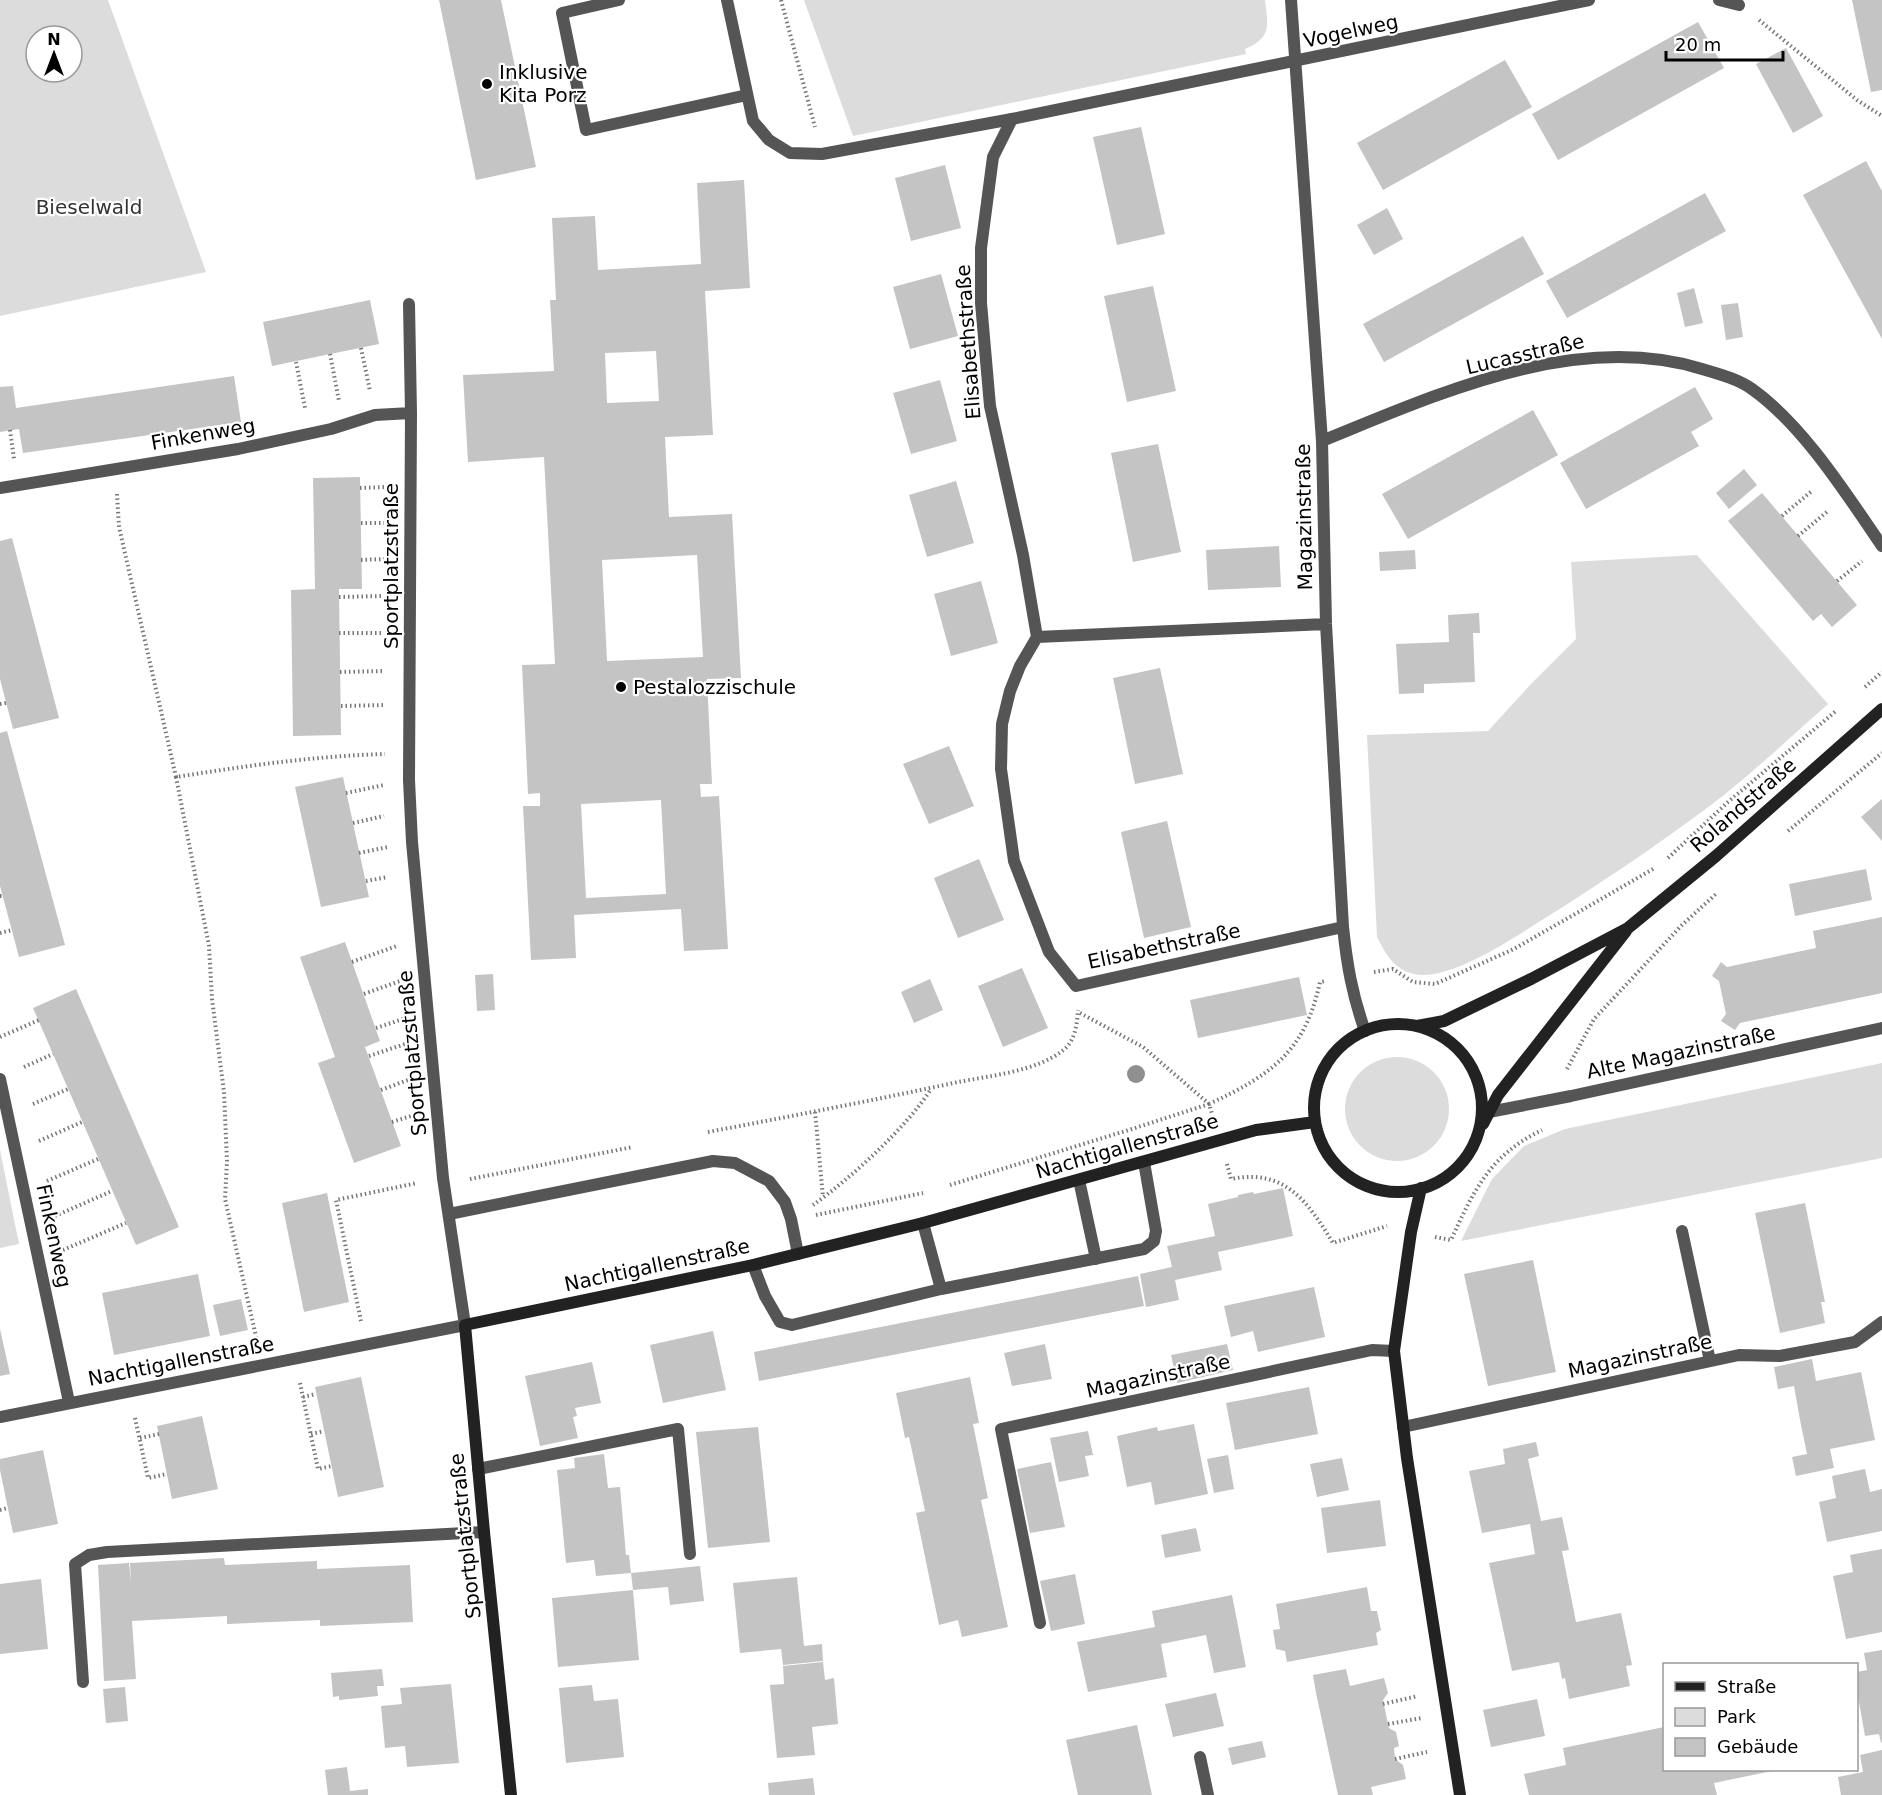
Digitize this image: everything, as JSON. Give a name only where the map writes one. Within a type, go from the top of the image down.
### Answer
[{"type":"main road","name":"Rolandstraße","points":[[1417,1026],[1444,1021],[1628,928],[1716,856],[1882,709]]},
{"type":"main road","name":"Rolandstraße","points":[[1475,1141],[1498,1095],[1628,928]]},
{"type":"main road","points":[[1391,1024],[1417,1026],[1450,1043],[1459,1051],[1473,1071],[1478,1082],[1482,1106],[1479,1130],[1462,1162],[1432,1185],[1410,1191],[1386,1191],[1363,1185],[1344,1172],[1328,1155],[1318,1133],[1314,1100],[1319,1078],[1330,1058],[1346,1042],[1365,1031],[1391,1024]]},
{"type":"main road","name":"Nachtigallenstraße","points":[[465,1325],[753,1265],[923,1223],[1256,1130],[1315,1122]]},
{"type":"main road","points":[[1421,1188],[1411,1232],[1394,1351],[1442,1691],[1460,1795]]},
{"type":"main road","name":"Sportplatzstraße","points":[[465,1325],[511,1795]]},
{"type":"street","points":[[619,0],[562,13],[586,130],[747,95]]},
{"type":"street","points":[[727,0],[753,121],[769,140],[790,153],[822,154],[1012,119],[1296,62]]},
{"type":"street","name":"Magazinstraße","points":[[1291,0],[1322,441],[1326,624],[1343,927],[1348,976],[1365,1031]]},
{"type":"street","name":"Vogelweg","points":[[1296,62],[1589,0]]},
{"type":"street","points":[[1719,0],[1741,2]]},
{"type":"street","name":"Elisabethstraße","points":[[1012,119],[993,157],[981,248],[981,303],[990,406],[1023,555],[1037,637],[1020,666],[1010,691],[1002,724],[1002,770],[1014,861],[1049,952],[1076,986],[1343,927]]},
{"type":"street","name":"Sportplatzstraße","points":[[409,304],[411,413],[409,780],[414,871],[443,1178],[465,1325]]},
{"type":"street","name":"Lucasstraße","points":[[1322,441],[1495,376],[1580,359],[1633,356],[1677,361],[1723,375],[1750,388],[1773,406],[1812,448],[1882,546]]},
{"type":"street","name":"Finkenweg","points":[[0,488],[238,449],[310,434],[375,415],[411,413]]},
{"type":"street","points":[[1037,637],[1326,624]]},
{"type":"street","name":"Alte Magazinstraße","points":[[1489,1112],[1882,1028]]},
{"type":"street","name":"Finkenweg","points":[[0,1078],[69,1402]]},
{"type":"street","points":[[449,1214],[713,1161],[735,1163],[769,1181],[785,1202],[798,1254]]},
{"type":"street","points":[[753,1265],[765,1296],[780,1322],[792,1325],[941,1289],[1144,1249],[1154,1241],[1156,1231],[1144,1162]]},
{"type":"street","points":[[1079,1180],[1096,1259]]},
{"type":"street","points":[[923,1223],[941,1289]]},
{"type":"street","points":[[1682,1231],[1710,1361]]},
{"type":"street","name":"Magazinstraße","points":[[1403,1427],[1739,1355],[1780,1356],[1855,1342],[1882,1324]]},
{"type":"street","name":"Nachtigallenstraße","points":[[0,1417],[465,1325]]},
{"type":"street","name":"Magazinstraße","points":[[1040,1623],[1001,1429],[1372,1350],[1394,1351]]},
{"type":"street","points":[[478,1469],[678,1429],[690,1554]]},
{"type":"street","points":[[83,1682],[75,1564],[89,1556],[107,1552],[484,1532]]},
{"type":"street","points":[[1200,1757],[1208,1795]]},
{"type":"path","points":[[780,0],[822,154]]},
{"type":"path","points":[[1741,2],[1857,100],[1882,116]]},
{"type":"path","points":[[361,348],[375,415]]},
{"type":"path","points":[[330,354],[344,425]]},
{"type":"path","points":[[296,362],[310,434]]},
{"type":"path","points":[[114,469],[119,527],[176,777],[209,946],[212,999],[224,1092],[227,1161],[225,1199],[262,1366]]},
{"type":"path","points":[[1782,516],[1831,475]]},
{"type":"path","points":[[1798,536],[1846,496]]},
{"type":"path","points":[[339,597],[410,596]]},
{"type":"path","points":[[339,633],[410,632]]},
{"type":"path","points":[[340,672],[410,670]]},
{"type":"path","points":[[1864,687],[1882,672]]},
{"type":"path","points":[[0,704],[6,703]]},
{"type":"path","points":[[341,706],[410,705]]},
{"type":"path","points":[[1667,858],[1728,802],[1837,710]]},
{"type":"path","points":[[1782,836],[1882,753]]},
{"type":"path","points":[[176,777],[276,761],[347,755],[409,754]]},
{"type":"path","points":[[346,793],[409,780]]},
{"type":"path","points":[[943,1187],[1132,1130],[1209,1104],[1246,1086],[1277,1064],[1302,1033],[1311,1015],[1320,982],[1393,969],[1413,982],[1435,984],[1515,949],[1658,867]]},
{"type":"path","points":[[1571,1096],[1567,1069],[1594,1019],[1721,889]]},
{"type":"path","points":[[0,933],[12,930]]},
{"type":"path","points":[[352,962],[420,938]]},
{"type":"path","points":[[364,994],[424,973]]},
{"type":"path","points":[[791,1220],[823,1197],[885,1142],[925,1098],[931,1088],[1013,1071],[1043,1061],[1069,1046],[1075,1033],[1078,1012],[1076,986]]},
{"type":"path","points":[[1078,1012],[1143,1047],[1209,1104],[1231,1179],[1258,1175],[1272,1179],[1289,1189],[1305,1203],[1333,1243],[1387,1226],[1450,1240],[1475,1189],[1487,1172],[1528,1137],[1549,1127]]},
{"type":"path","points":[[0,1037],[39,1020]]},
{"type":"path","points":[[369,1056],[430,1035]]},
{"type":"path","points":[[21,1068],[53,1054]]},
{"type":"path","points":[[8,1114],[68,1089]]},
{"type":"path","points":[[815,1111],[823,1197]]},
{"type":"path","points":[[16,1151],[82,1122]]},
{"type":"path","points":[[24,1191],[98,1159]]},
{"type":"path","points":[[329,1201],[443,1178]]},
{"type":"path","points":[[31,1226],[112,1191]]},
{"type":"path","points":[[791,1220],[931,1191]]},
{"type":"path","points":[[336,1200],[366,1345]]},
{"type":"path","points":[[39,1260],[126,1223]]},
{"type":"path","points":[[336,1240],[344,1239]]},
{"type":"path","points":[[344,1274],[351,1273]]},
{"type":"path","points":[[296,1360],[318,1469],[332,1466]]},
{"type":"path","points":[[129,1391],[148,1478],[167,1474]]},
{"type":"path","points":[[303,1397],[316,1394]]},
{"type":"path","points":[[311,1434],[324,1431]]},
{"type":"path","points":[[140,1438],[159,1434]]},
{"type":"path","points":[[0,1510],[8,1508]]},
{"type":"path","points":[[1383,1704],[1442,1691]]},
{"type":"path","points":[[1388,1724],[1446,1713]]},
{"type":"path","points":[[1395,1759],[1451,1746]]},
{"type":"green space","name":"Bieselwald","points":[[0,0],[108,0],[206,272],[0,316]]},
{"type":"green space","points":[[804,0],[1265,0],[1267,24],[1264,35],[1254,45],[1245,49],[1246,54],[853,136]]},
{"type":"green space","points":[[1697,555],[1828,704],[1711,805],[1628,864],[1516,937],[1452,969],[1423,975],[1400,968],[1389,958],[1377,937],[1367,735],[1488,731],[1576,639],[1571,562]]},
{"type":"green space","points":[[1397,1057],[1417,1061],[1434,1072],[1445,1089],[1449,1109],[1445,1129],[1434,1146],[1417,1157],[1397,1161],[1377,1157],[1360,1146],[1349,1129],[1345,1109],[1349,1089],[1360,1072],[1377,1061]]},
{"type":"green space","points":[[1882,1063],[1882,1158],[1461,1241],[1492,1179],[1524,1146],[1565,1129]]},
{"type":"green space","points":[[0,1150],[19,1244],[0,1248]]},
{"type":"building","name":"Inklusive Kita Porz","points":[[439,0],[501,0],[536,167],[476,180]]},
{"type":"building","points":[[1852,0],[1882,0],[1882,90],[1871,92]]},
{"type":"building","points":[[1698,22],[1724,68],[1558,160],[1532,114]]},
{"type":"building","points":[[1786,48],[1823,116],[1793,133],[1756,64]]},
{"type":"building","points":[[1505,60],[1532,107],[1383,190],[1357,143]]},
{"type":"building","points":[[1141,127],[1165,234],[1117,245],[1093,137]]},
{"type":"building","points":[[1866,161],[1882,191],[1882,339],[1803,195]]},
{"type":"building","points":[[945,165],[961,228],[911,241],[895,178]]},
{"type":"building","points":[[744,180],[750,288],[705,291],[713,435],[665,437],[669,517],[732,514],[741,678],[707,679],[712,784],[700,784],[701,797],[719,796],[728,949],[684,951],[681,909],[574,915],[576,958],[531,960],[523,806],[540,806],[540,793],[528,794],[522,665],[555,664],[544,457],[468,462],[463,375],[554,371],[550,300],[556,300],[552,218],[595,216],[598,270],[701,264],[697,183]],"holes":[[[656,351],[659,401],[607,403],[605,353]],[[697,555],[703,657],[607,661],[602,560]],[[661,800],[666,894],[586,898],[581,804]]]},
{"type":"building","points":[[1705,193],[1726,231],[1567,318],[1546,281]]},
{"type":"building","points":[[1387,208],[1403,239],[1374,255],[1357,225]]},
{"type":"building","points":[[1523,236],[1544,274],[1384,362],[1363,324]]},
{"type":"building","points":[[941,274],[958,336],[910,349],[893,287]]},
{"type":"building","points":[[1153,286],[1176,391],[1127,402],[1104,296]]},
{"type":"building","points":[[1694,288],[1703,323],[1685,327],[1677,293]]},
{"type":"building","points":[[370,300],[379,344],[272,366],[263,322]]},
{"type":"building","points":[[1738,303],[1743,337],[1726,340],[1721,305]]},
{"type":"building","points":[[234,376],[241,422],[23,453],[19,429],[0,432],[0,387],[13,386],[16,408]]},
{"type":"building","points":[[940,380],[957,441],[911,454],[893,393]]},
{"type":"building","points":[[1695,387],[1713,419],[1691,432],[1699,446],[1586,509],[1560,463]]},
{"type":"building","points":[[1533,410],[1558,455],[1408,539],[1382,494]]},
{"type":"building","points":[[1158,444],[1181,552],[1133,562],[1111,453]]},
{"type":"building","points":[[1744,469],[1757,485],[1729,509],[1716,493]]},
{"type":"building","points":[[360,477],[362,589],[339,589],[341,735],[293,736],[291,590],[315,589],[313,478]]},
{"type":"building","points":[[956,481],[974,543],[927,557],[909,495]]},
{"type":"building","points":[[1762,493],[1857,605],[1832,627],[1821,614],[1813,621],[1728,521]]},
{"type":"building","points":[[12,538],[59,718],[13,729],[0,679],[0,541]]},
{"type":"building","points":[[1279,546],[1281,587],[1208,590],[1206,550]]},
{"type":"building","points":[[1415,550],[1416,569],[1380,571],[1379,552]]},
{"type":"building","points":[[981,581],[998,643],[951,656],[934,594]]},
{"type":"building","points":[[1479,613],[1480,633],[1473,633],[1475,682],[1424,684],[1424,693],[1399,694],[1396,644],[1449,642],[1448,615]]},
{"type":"building","points":[[1160,668],[1183,774],[1135,784],[1113,678]]},
{"type":"building","points":[[7,731],[65,945],[19,957],[0,886],[0,733]]},
{"type":"building","points":[[949,746],[974,806],[929,824],[903,764]]},
{"type":"building","points":[[343,777],[369,897],[321,907],[295,787]]},
{"type":"building","points":[[1882,799],[1882,841],[1861,817]]},
{"type":"building","points":[[1167,821],[1191,927],[1144,938],[1121,832]]},
{"type":"building","points":[[979,859],[1004,920],[958,938],[934,878]]},
{"type":"building","points":[[1866,869],[1872,900],[1795,916],[1789,884]]},
{"type":"building","points":[[1882,917],[1882,993],[1740,1023],[1735,1030],[1721,1021],[1726,1014],[1719,981],[1712,976],[1721,962],[1727,967],[1816,948],[1813,931]]},
{"type":"building","points":[[345,942],[380,1041],[365,1047],[401,1146],[354,1163],[318,1063],[335,1057],[300,957]]},
{"type":"building","points":[[1022,968],[1048,1028],[1003,1047],[978,986]]},
{"type":"building","points":[[493,974],[495,1010],[477,1011],[475,975]]},
{"type":"building","points":[[1299,977],[1307,1015],[1198,1038],[1190,1000]]},
{"type":"building","points":[[930,979],[943,1010],[914,1023],[901,992]]},
{"type":"building","points":[[76,989],[179,1227],[136,1245],[33,1008]]},
{"type":"building","points":[[1283,1188],[1293,1236],[1218,1252],[1222,1270],[1175,1280],[1179,1300],[1146,1307],[1140,1274],[1172,1267],[1167,1246],[1215,1236],[1208,1204],[1238,1197],[1238,1195]]},
{"type":"building","points":[[327,1193],[349,1302],[304,1312],[282,1203]]},
{"type":"building","points":[[1805,1203],[1825,1302],[1821,1302],[1825,1323],[1780,1333],[1755,1213]]},
{"type":"building","points":[[1533,1260],[1556,1372],[1488,1386],[1464,1274]]},
{"type":"building","points":[[198,1274],[210,1336],[114,1355],[102,1293]]},
{"type":"building","points":[[1138,1276],[1144,1306],[759,1381],[754,1352]]},
{"type":"building","points":[[1314,1287],[1325,1337],[1258,1352],[1253,1331],[1231,1337],[1224,1306]]},
{"type":"building","points":[[241,1299],[248,1330],[220,1336],[213,1305]]},
{"type":"building","points":[[0,1329],[10,1374],[0,1376]]},
{"type":"building","points":[[713,1331],[726,1390],[663,1403],[650,1345]]},
{"type":"building","points":[[1045,1344],[1052,1379],[1012,1386],[1004,1353]]},
{"type":"building","points":[[1227,1344],[1233,1370],[1177,1383],[1171,1355]]},
{"type":"building","points":[[1812,1359],[1816,1381],[1861,1372],[1875,1440],[1830,1449],[1834,1468],[1796,1476],[1792,1457],[1807,1454],[1794,1386],[1778,1389],[1774,1367]]},
{"type":"building","points":[[592,1362],[601,1403],[575,1408],[577,1416],[573,1417],[578,1438],[540,1446],[525,1376]]},
{"type":"building","points":[[361,1377],[384,1487],[338,1497],[315,1387]]},
{"type":"building","points":[[970,1377],[979,1423],[973,1424],[988,1498],[981,1500],[1008,1627],[962,1637],[958,1620],[939,1625],[916,1513],[925,1511],[909,1437],[905,1438],[896,1393]]},
{"type":"building","points":[[1309,1387],[1318,1434],[1235,1450],[1226,1403]]},
{"type":"building","points":[[202,1416],[218,1489],[172,1499],[157,1426]]},
{"type":"building","points":[[1194,1424],[1208,1494],[1155,1505],[1151,1482],[1127,1487],[1117,1436],[1157,1427],[1158,1431]]},
{"type":"building","points":[[758,1427],[770,1542],[708,1548],[696,1432]]},
{"type":"building","points":[[1088,1431],[1093,1455],[1085,1456],[1089,1476],[1059,1482],[1050,1438]]},
{"type":"building","points":[[1536,1442],[1539,1456],[1528,1459],[1541,1521],[1562,1517],[1569,1550],[1562,1551],[1576,1622],[1621,1613],[1632,1665],[1626,1666],[1630,1686],[1569,1699],[1559,1662],[1512,1671],[1489,1563],[1535,1554],[1530,1524],[1482,1533],[1469,1471],[1505,1464],[1503,1449]]},
{"type":"building","points":[[43,1450],[58,1524],[13,1533],[0,1470],[0,1459]]},
{"type":"building","points":[[604,1454],[608,1488],[620,1487],[626,1555],[629,1555],[631,1573],[596,1576],[594,1560],[566,1563],[557,1470],[575,1468],[574,1458]]},
{"type":"building","points":[[1228,1455],[1234,1489],[1214,1493],[1207,1459]]},
{"type":"building","points":[[1342,1458],[1349,1490],[1317,1497],[1310,1464]]},
{"type":"building","points":[[1051,1462],[1065,1527],[1030,1533],[1017,1469]]},
{"type":"building","points":[[1865,1469],[1870,1492],[1882,1489],[1882,1531],[1827,1542],[1819,1502],[1836,1498],[1832,1476]]},
{"type":"building","points":[[1380,1500],[1386,1546],[1327,1553],[1321,1508]]},
{"type":"building","points":[[1196,1528],[1201,1551],[1165,1558],[1161,1535]]},
{"type":"building","points":[[1882,1549],[1882,1632],[1846,1639],[1833,1576],[1853,1572],[1850,1555]]},
{"type":"building","points":[[224,1558],[225,1565],[317,1561],[317,1569],[410,1565],[413,1622],[320,1626],[320,1620],[227,1624],[227,1616],[132,1621],[136,1679],[104,1681],[98,1565],[129,1563],[131,1583],[130,1563]]},
{"type":"building","points":[[700,1566],[704,1601],[670,1605],[668,1587],[633,1590],[631,1573]]},
{"type":"building","points":[[1075,1574],[1085,1624],[1051,1631],[1040,1581]]},
{"type":"building","points":[[797,1577],[804,1646],[822,1644],[823,1661],[783,1665],[781,1649],[740,1653],[733,1583]]},
{"type":"building","points":[[41,1579],[48,1649],[0,1654],[0,1584]]},
{"type":"building","points":[[1367,1587],[1371,1611],[1377,1611],[1381,1630],[1376,1633],[1378,1645],[1287,1662],[1285,1651],[1276,1649],[1273,1630],[1280,1629],[1276,1604]]},
{"type":"building","points":[[633,1590],[639,1660],[558,1667],[552,1598]]},
{"type":"building","points":[[1232,1595],[1246,1667],[1214,1673],[1206,1635],[1161,1644],[1167,1677],[1088,1692],[1077,1642],[1155,1627],[1152,1611]]},
{"type":"building","points":[[1882,1650],[1881,1743],[1879,1734],[1865,1736],[1858,1697],[1858,1672],[1867,1670],[1864,1653]]},
{"type":"building","points":[[823,1662],[825,1680],[834,1678],[838,1724],[812,1727],[815,1755],[777,1758],[770,1685],[784,1684],[783,1666]]},
{"type":"building","points":[[382,1669],[384,1686],[377,1686],[378,1696],[339,1700],[339,1696],[333,1697],[331,1673]]},
{"type":"building","points":[[1346,1669],[1350,1686],[1384,1678],[1388,1693],[1383,1700],[1389,1728],[1396,1732],[1399,1746],[1394,1748],[1395,1759],[1403,1765],[1406,1779],[1371,1787],[1373,1795],[1338,1795],[1316,1693],[1313,1675]]},
{"type":"building","points":[[451,1684],[459,1763],[407,1767],[405,1746],[385,1748],[381,1706],[402,1704],[400,1688]]},
{"type":"building","points":[[592,1685],[594,1701],[618,1699],[624,1757],[566,1763],[559,1688]]},
{"type":"building","points":[[125,1687],[128,1721],[106,1723],[103,1689]]},
{"type":"building","points":[[1216,1693],[1224,1726],[1173,1737],[1165,1704]]},
{"type":"building","points":[[1537,1699],[1545,1736],[1491,1747],[1483,1710]]},
{"type":"building","points":[[1137,1725],[1152,1795],[1078,1795],[1066,1740]]},
{"type":"building","points":[[1663,1727],[1663,1771],[1772,1771],[1714,1783],[1717,1795],[1529,1795],[1524,1774],[1566,1765],[1563,1748]]},
{"type":"building","points":[[1262,1741],[1266,1757],[1232,1765],[1228,1748]]},
{"type":"building","points":[[1882,1750],[1882,1795],[1841,1795],[1838,1777],[1863,1772],[1860,1755]]},
{"type":"building","points":[[347,1767],[350,1791],[368,1789],[368,1795],[328,1795],[325,1770]]},
{"type":"building","points":[[813,1778],[815,1795],[769,1795],[768,1783]]},
{"type":"place","name":"Inklusive Kita Porz","points":[[487,84]]},
{"type":"place","name":"Pestalozzischule","points":[[621,687]]}]
